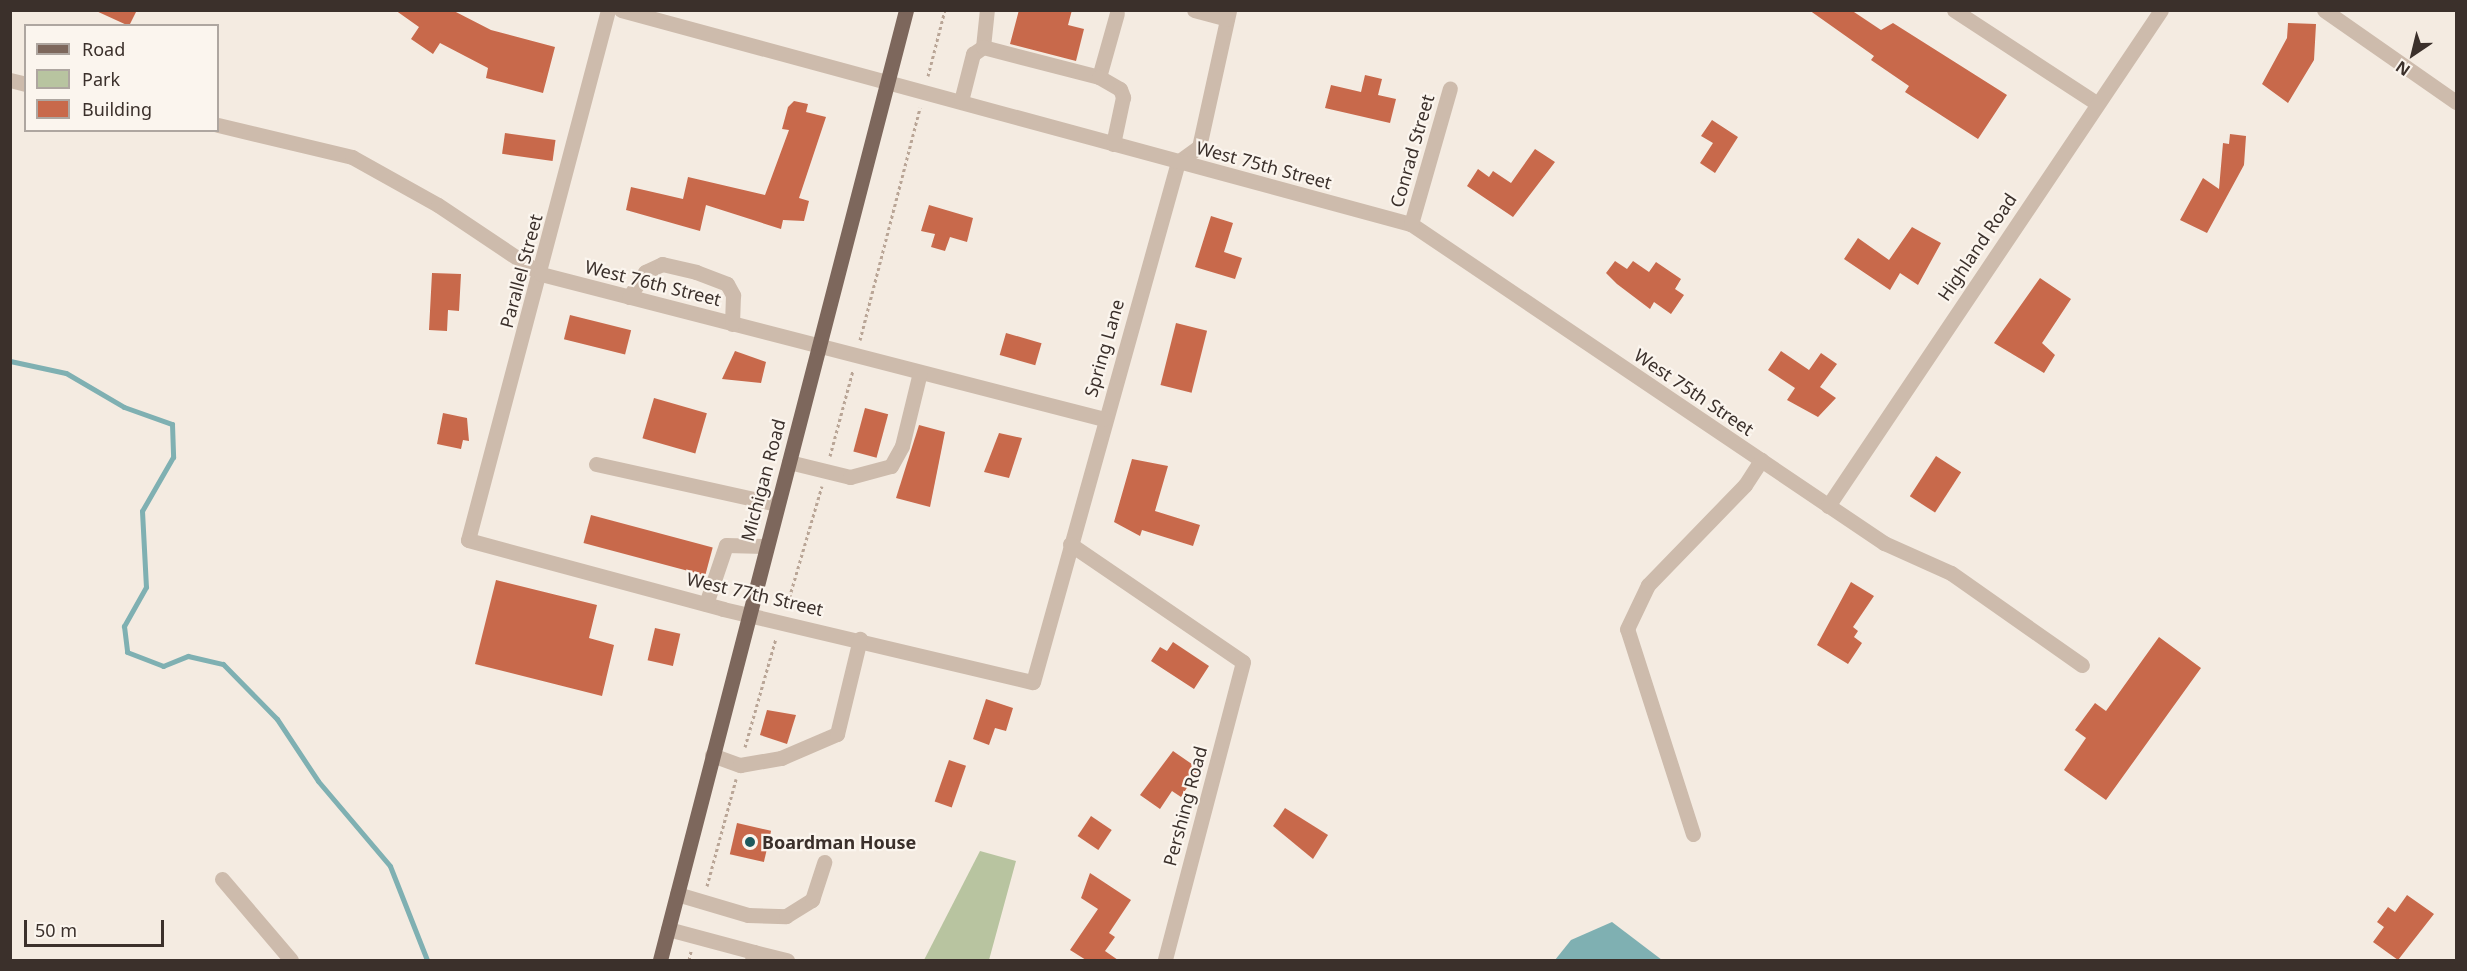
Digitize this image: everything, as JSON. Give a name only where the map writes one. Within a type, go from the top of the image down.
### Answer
[{"type":"main road","name":"Michigan Road","points":[[660,960],[906,10]]},
{"type":"street","name":"Parallel Street","points":[[468,540],[541,274],[608,10]]},
{"type":"street","name":"West 75th Street","points":[[621,10],[888,80],[1178,162],[1411,224],[1884,543],[1951,573],[2082,665]]},
{"type":"street","points":[[961,101],[973,54],[983,47],[987,10]]},
{"type":"street","points":[[1178,162],[1199,147],[1226,21],[1194,10]]},
{"type":"street","points":[[1954,10],[2096,103]]},
{"type":"street","name":"Highland Road","points":[[1828,506],[2096,103],[2161,10]]},
{"type":"street","points":[[2324,10],[2457,102]]},
{"type":"street","points":[[1099,77],[1117,13]]},
{"type":"street","points":[[983,47],[1099,77],[1120,89],[1124,97],[1113,144]]},
{"type":"street","name":"Conrad Street","points":[[1411,224],[1450,88]]},
{"type":"street","name":"West 76th Street","points":[[219,125],[352,157],[438,206],[541,274],[1104,419]]},
{"type":"street","name":"Spring Lane","points":[[1033,682],[1104,419],[1178,162]]},
{"type":"street","points":[[629,297],[645,272],[662,264],[696,272],[727,284],[733,295],[732,324]]},
{"type":"street","points":[[789,462],[850,477],[891,466],[902,446],[920,372]]},
{"type":"street","points":[[1693,834],[1628,629],[1648,585],[1745,485],[1761,460]]},
{"type":"street","points":[[596,464],[777,504]]},
{"type":"street","name":"West 77th Street","points":[[468,540],[706,604],[1033,682]]},
{"type":"street","name":"Pershing Road","points":[[1070,544],[1243,662],[1165,960]]},
{"type":"street","points":[[706,604],[726,546],[766,546]]},
{"type":"street","points":[[712,755],[740,765],[781,758],[837,734],[860,639]]},
{"type":"street","points":[[677,894],[748,915],[786,916],[812,900],[824,862]]},
{"type":"street","points":[[222,879],[291,960]]},
{"type":"street","points":[[668,929],[753,956],[787,960]]},
{"type":"green space","points":[[980,851],[1016,861],[989,960],[924,960]]},
{"type":"water","points":[[1612,922],[1662,960],[1555,960],[1571,940]]},
{"type":"building","points":[[94,10],[137,10],[130,24],[125,24]]},
{"type":"building","points":[[395,10],[452,10],[491,30],[555,47],[543,93],[486,78],[488,68],[440,43],[433,54],[411,39],[419,27]]},
{"type":"building","points":[[1019,10],[1072,10],[1068,25],[1084,29],[1076,61],[1010,44]]},
{"type":"building","points":[[1809,10],[1851,10],[1881,30],[1893,23],[2007,95],[1978,139],[1905,92],[1909,86],[1871,60],[1874,56]]},
{"type":"building","points":[[2288,23],[2316,24],[2314,60],[2288,103],[2262,84],[2287,38]]},
{"type":"building","points":[[1365,75],[1382,79],[1378,95],[1396,99],[1390,123],[1325,108],[1331,85],[1361,92]]},
{"type":"building","points":[[794,101],[808,104],[806,112],[826,117],[799,198],[809,201],[804,221],[783,220],[781,229],[706,205],[700,231],[626,210],[631,187],[683,199],[688,177],[765,195],[789,130],[782,129],[788,107]]},
{"type":"building","points":[[1712,120],[1738,137],[1715,173],[1700,163],[1713,143],[1701,136]]},
{"type":"building","points":[[505,133],[556,140],[553,161],[502,154]]},
{"type":"building","points":[[2230,134],[2246,136],[2244,165],[2207,233],[2180,220],[2203,178],[2219,189],[2223,143],[2229,144]]},
{"type":"building","points":[[1535,149],[1555,162],[1513,217],[1467,186],[1478,169],[1489,177],[1493,171],[1511,183]]},
{"type":"building","points":[[929,205],[973,218],[967,242],[950,237],[945,251],[931,247],[935,234],[921,231]]},
{"type":"building","points":[[1211,216],[1233,223],[1224,252],[1242,258],[1235,279],[1195,267]]},
{"type":"building","points":[[1912,227],[1941,243],[1918,285],[1900,273],[1890,290],[1844,259],[1858,238],[1889,260]]},
{"type":"building","points":[[1615,261],[1627,269],[1633,261],[1649,272],[1656,262],[1681,279],[1675,289],[1684,295],[1671,314],[1654,302],[1650,309],[1617,284],[1606,273]]},
{"type":"building","points":[[432,273],[461,274],[459,311],[448,310],[447,331],[429,330]]},
{"type":"building","points":[[2040,278],[2071,299],[2042,343],[2055,355],[2044,373],[1994,343]]},
{"type":"building","points":[[570,315],[631,330],[625,354],[564,339]]},
{"type":"building","points":[[1176,323],[1207,331],[1192,393],[1161,385]]},
{"type":"building","points":[[1006,333],[1042,343],[1035,365],[1000,355]]},
{"type":"building","points":[[735,351],[766,362],[761,383],[722,379]]},
{"type":"building","points":[[1781,351],[1809,370],[1821,353],[1837,364],[1820,387],[1836,398],[1818,417],[1787,400],[1795,388],[1768,370]]},
{"type":"building","points":[[654,398],[707,413],[695,454],[642,438]]},
{"type":"building","points":[[865,408],[888,414],[877,458],[853,451]]},
{"type":"building","points":[[443,413],[467,418],[469,441],[463,440],[461,449],[437,444]]},
{"type":"building","points":[[919,425],[945,432],[930,507],[896,498]]},
{"type":"building","points":[[999,433],[1022,438],[1009,478],[984,472]]},
{"type":"building","points":[[1936,456],[1961,472],[1935,513],[1910,496]]},
{"type":"building","points":[[1132,459],[1168,466],[1155,511],[1200,525],[1193,546],[1142,530],[1140,536],[1114,522]]},
{"type":"building","points":[[591,515],[713,548],[705,576],[583,543]]},
{"type":"building","points":[[496,580],[597,605],[589,638],[614,645],[602,696],[475,664]]},
{"type":"building","points":[[1851,582],[1874,596],[1853,627],[1858,631],[1854,637],[1862,643],[1848,664],[1817,645]]},
{"type":"building","points":[[655,628],[680,634],[673,666],[648,660]]},
{"type":"building","points":[[2159,637],[2201,668],[2106,800],[2064,770],[2086,738],[2075,730],[2095,703],[2106,711]]},
{"type":"building","points":[[1173,642],[1209,666],[1194,689],[1151,661],[1160,647],[1167,651]]},
{"type":"building","points":[[986,699],[1013,708],[1006,731],[995,728],[989,745],[973,739]]},
{"type":"building","points":[[767,710],[796,715],[787,744],[760,735]]},
{"type":"building","points":[[1173,751],[1199,769],[1181,797],[1172,791],[1160,809],[1140,795]]},
{"type":"building","points":[[949,760],[966,766],[952,807],[935,802]]},
{"type":"building","points":[[1285,808],[1328,835],[1313,859],[1273,826]]},
{"type":"building","points":[[1091,816],[1112,830],[1098,850],[1078,836]]},
{"type":"building","name":"Boardman House","points":[[737,823],[771,831],[764,862],[730,854]]},
{"type":"building","points":[[1090,873],[1131,900],[1109,933],[1115,937],[1105,951],[1118,960],[1086,960],[1070,950],[1098,909],[1081,898]]},
{"type":"building","points":[[2407,895],[2434,914],[2398,960],[2373,942],[2384,927],[2377,922],[2388,907],[2395,912]]},
{"type":"waterway","points":[[10,361],[66,373],[124,407],[172,424],[173,457],[142,511],[146,587],[124,626],[127,652],[163,666],[188,656],[223,664],[277,719],[318,781],[390,866],[427,960]]},
{"type":"place","name":"Boardman House","points":[[750,842]]}]
